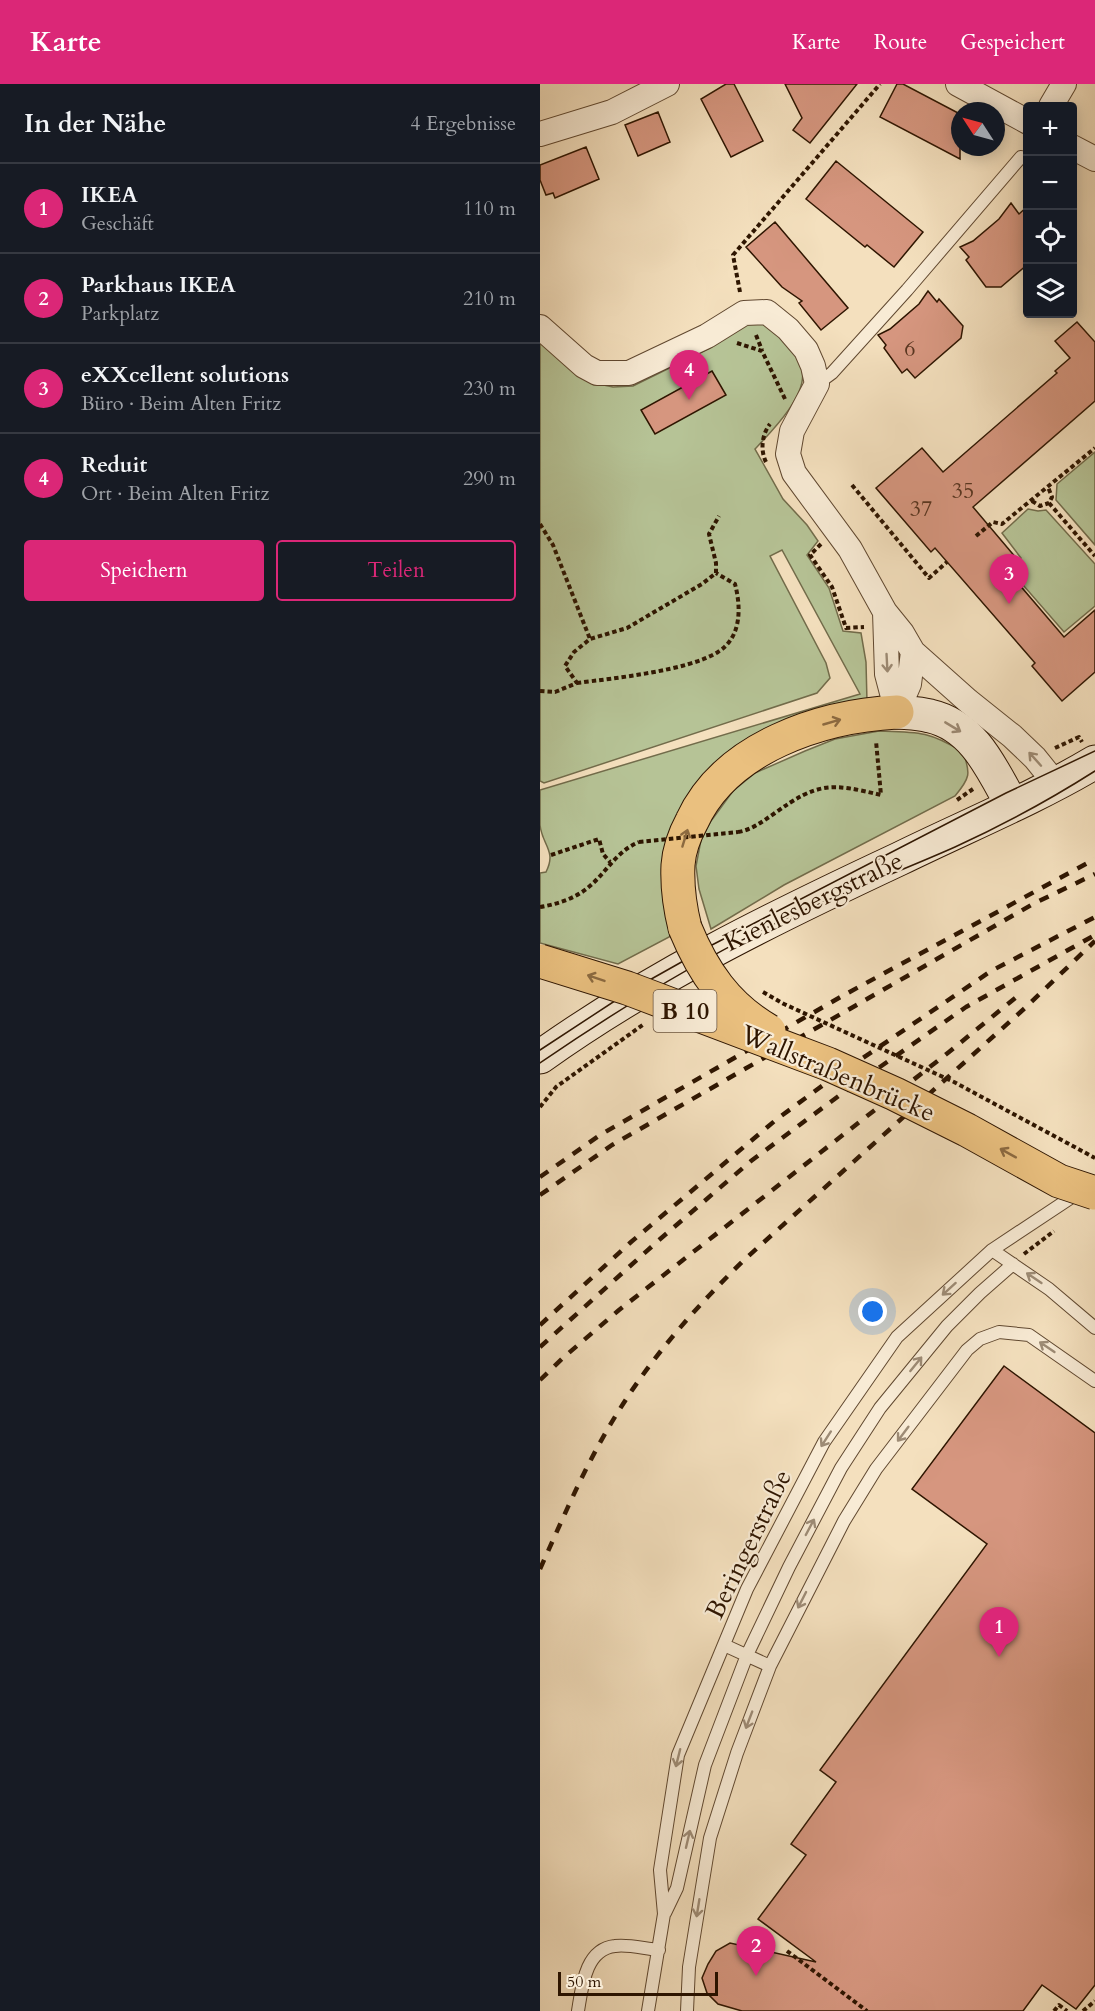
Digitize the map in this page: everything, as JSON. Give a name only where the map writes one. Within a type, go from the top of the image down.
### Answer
[{"type":"highway","points":[[828,1064],[757,1024],[729,1001],[704,970],[685,928],[679,895],[678,863],[686,833],[697,809],[721,779],[744,760],[795,734],[854,717],[897,712]]},
{"type":"highway","name":"Wallstraßenbrücke","points":[[540,961],[627,988],[828,1064],[968,1130],[1059,1181],[1095,1193]]},
{"type":"street","points":[[540,134],[612,112],[667,84]]},
{"type":"street","points":[[958,84],[1023,119]]},
{"type":"street","points":[[1053,102],[1064,84]]},
{"type":"street","points":[[1077,150],[1095,159]]},
{"type":"street","points":[[540,327],[584,366],[597,373],[612,374],[629,373],[707,336],[744,313],[767,312],[788,329],[806,350],[817,384],[792,431],[788,454],[794,472],[850,549],[885,612],[902,633],[913,652],[1012,736],[1035,758],[1056,784]]},
{"type":"street","points":[[885,612],[887,674],[897,712]]},
{"type":"street","points":[[897,712],[909,684],[913,652]]},
{"type":"street","points":[[897,712],[930,716],[952,724],[973,741],[997,776],[1012,805]]},
{"type":"street","name":"Kienlesbergstraße","points":[[540,1057],[633,996],[712,950],[1056,784],[1095,762]]},
{"type":"lane","points":[[817,384],[832,373],[907,290],[1021,157]]},
{"type":"lane","name":"Beringerstraße","points":[[648,2011],[664,1914],[660,1870],[678,1755],[747,1589],[824,1442],[897,1337],[992,1250],[1070,1197],[1095,1184]]},
{"type":"lane","points":[[992,1250],[1049,1289],[1095,1328]]},
{"type":"lane","name":"Beringerstraße","points":[[664,1914],[677,1888],[705,1765],[747,1655],[789,1567],[841,1468],[880,1408],[946,1326],[1013,1264]]},
{"type":"lane","points":[[687,2011],[690,1961],[711,1838],[737,1753],[770,1665],[803,1599],[876,1469],[966,1350],[980,1339],[999,1332],[1029,1335],[1095,1381]]},
{"type":"lane","points":[[724,1646],[770,1665]]},
{"type":"lane","points":[[578,2011],[584,1976],[596,1953],[615,1946],[659,1950]]},
{"type":"path","points":[[744,313],[733,255],[880,84]]},
{"type":"path","points":[[707,336],[762,351],[787,405]]},
{"type":"path","points":[[770,470],[762,453],[765,430],[772,422]]},
{"type":"path","points":[[976,536],[993,522],[1002,524],[1095,448]]},
{"type":"path","points":[[852,485],[929,578],[947,562]]},
{"type":"path","points":[[1032,501],[1040,506],[1049,503],[1052,497],[1048,487]]},
{"type":"path","points":[[1049,503],[1095,556]]},
{"type":"path","points":[[716,573],[709,534],[719,516]]},
{"type":"path","points":[[540,524],[553,545],[590,639]]},
{"type":"path","points":[[826,538],[810,555],[832,587],[846,628],[864,627],[866,638]]},
{"type":"path","points":[[577,683],[565,666],[574,652],[590,639],[627,628],[702,584],[716,573]]},
{"type":"path","points":[[540,692],[555,692],[577,683],[688,664],[719,652],[731,639],[739,619],[739,598],[735,584],[716,573]]},
{"type":"path","points":[[540,907],[573,897],[591,885],[610,862],[629,846],[639,842],[746,831],[795,798],[817,789],[843,786],[881,795],[876,738]]},
{"type":"path","points":[[551,855],[598,839],[603,854],[610,862]]},
{"type":"path","points":[[758,990],[954,1082],[1095,1158]]},
{"type":"path","points":[[540,1107],[556,1087],[653,1018]]},
{"type":"path","points":[[787,1951],[867,2011]]},
{"type":"path","points":[[1083,2011],[1095,2001]]},
{"type":"path","points":[[1054,2011],[1059,2005],[1067,2011]]},
{"type":"green space","points":[[744,323],[764,323],[787,344],[800,363],[802,380],[794,402],[755,449],[783,499],[818,541],[807,555],[829,588],[843,631],[861,633],[866,662],[867,702],[716,768],[671,936],[618,964],[540,943],[540,873],[546,872],[550,859],[541,832],[540,790],[860,694],[782,550],[770,556],[826,663],[830,678],[817,693],[544,783],[540,781],[540,342],[594,383],[613,387],[633,386],[710,348]]},
{"type":"green space","points":[[1095,452],[1095,545],[1056,500],[1057,484]]},
{"type":"green space","points":[[1028,509],[1046,510],[1095,564],[1095,606],[1064,632],[1010,570],[1021,558],[1002,533]]},
{"type":"green space","points":[[879,731],[932,736],[963,752],[968,771],[964,785],[955,796],[784,885],[711,929],[699,889],[696,866],[701,840],[711,821],[733,791],[755,773],[805,751],[835,739]]},
{"type":"building","points":[[726,84],[734,84],[763,141],[731,157],[701,99]]},
{"type":"building","points":[[785,84],[857,84],[810,143],[793,130],[802,118]]},
{"type":"building","points":[[897,84],[903,84],[951,109],[951,154],[880,117]]},
{"type":"building","points":[[658,112],[670,142],[638,156],[625,125]]},
{"type":"building","points":[[586,147],[599,179],[555,198],[553,193],[546,195],[540,180],[540,165]]},
{"type":"building","points":[[836,161],[923,232],[894,267],[867,245],[865,247],[806,199]]},
{"type":"building","points":[[1011,203],[1019,214],[1023,210],[1023,268],[1001,287],[986,287],[966,260],[969,257],[960,247],[973,241],[999,219]]},
{"type":"building","points":[[775,222],[848,308],[821,330],[799,303],[802,301],[782,287],[746,247]]},
{"type":"building","points":[[928,291],[937,302],[939,299],[963,326],[961,338],[915,378],[907,369],[902,373],[884,348],[886,345],[878,335],[890,329],[919,304]]},
{"type":"building","points":[[1077,322],[1095,342],[1095,401],[973,507],[1017,559],[1006,569],[1064,637],[1095,610],[1095,672],[1062,701],[1032,666],[1035,663],[935,548],[931,552],[876,488],[922,448],[943,472],[1057,373],[1055,371],[1070,358],[1055,341]]},
{"type":"building","points":[[712,371],[726,395],[655,434],[641,410]]},
{"type":"building","points":[[1004,1366],[1095,1433],[1095,1985],[1076,2009],[1042,1985],[1023,2011],[742,2011],[718,2004],[707,1993],[702,1978],[716,1951],[730,1943],[816,1962],[758,1919],[806,1855],[791,1844],[836,1782],[820,1770],[987,1544],[912,1489]]},
{"type":"tram line","points":[[540,1050],[630,991],[710,946],[1006,793],[1095,751]]},
{"type":"tram line","points":[[540,1063],[631,1003],[758,932],[973,839],[1044,802],[1095,771]]},
{"type":"railway","points":[[540,1177],[600,1135],[844,995],[1095,859]]},
{"type":"railway","points":[[540,1195],[612,1145],[1033,904],[1095,874]]},
{"type":"railway","points":[[540,1325],[631,1242],[777,1119],[991,971],[1095,917]]},
{"type":"railway","points":[[540,1347],[751,1161],[844,1092],[966,1007],[1095,935]]},
{"type":"railway","points":[[540,1569],[576,1489],[607,1431],[646,1371],[693,1313],[744,1260],[1025,1008],[1095,941]]},
{"type":"railway","points":[[540,1380],[619,1310],[1020,994]]},
{"type":"place","name":"Reduit","points":[[689,400]]},
{"type":"place","name":"eXXcellent solutions","points":[[1009,604]]},
{"type":"place","name":"IKEA","points":[[999,1657]]},
{"type":"place","name":"Parkhaus IKEA","points":[[756,1976]]}]
